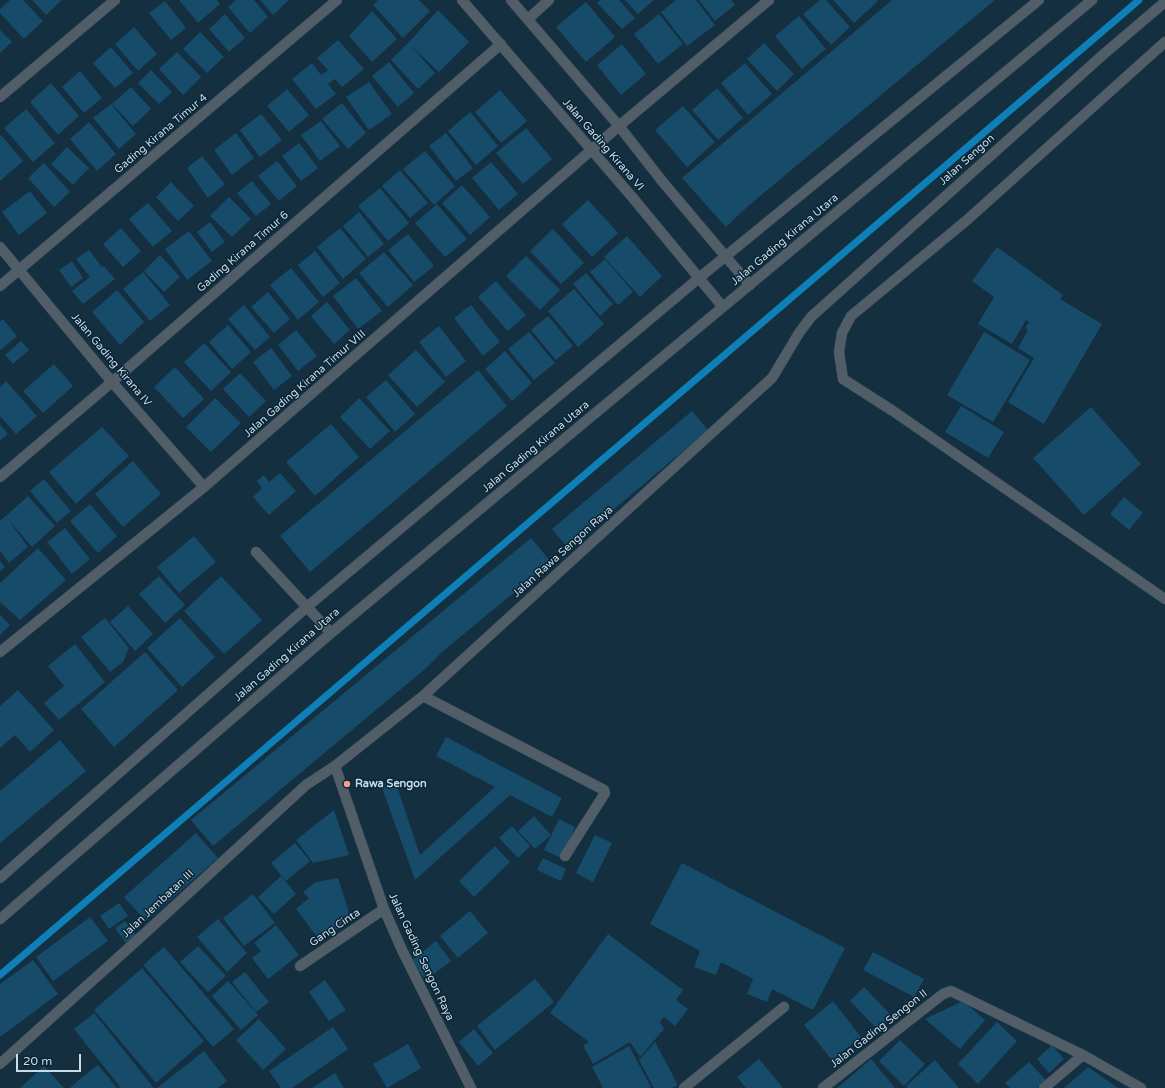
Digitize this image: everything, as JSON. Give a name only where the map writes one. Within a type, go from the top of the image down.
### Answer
[{"type":"street","points":[[0,97],[115,0]]},
{"type":"street","name":"Gading Kirana Timur 4","points":[[0,286],[337,0]]},
{"type":"street","name":"Jalan Gading Kirana VI","points":[[462,0],[633,198],[722,307]]},
{"type":"street","name":"Jalan Gading Kirana VI","points":[[511,0],[619,126],[662,181],[750,285]]},
{"type":"street","points":[[528,19],[549,0]]},
{"type":"street","name":"Jalan Gading Kirana Timur VIII","points":[[0,652],[204,487],[619,126],[769,0]]},
{"type":"street","name":"Jalan Gading Kirana Utara","points":[[0,878],[308,606],[699,278],[1038,0]]},
{"type":"street","name":"Jalan Gading Kirana Utara","points":[[0,919],[331,633],[1092,0]]},
{"type":"street","name":"Jalan Sengon","points":[[793,343],[811,317],[1105,53],[1165,2]]},
{"type":"street","points":[[1165,42],[967,220],[851,316],[842,333],[839,352],[843,379],[893,411],[1165,599]]},
{"type":"street","name":"Gading Kirana Timur 6","points":[[0,477],[112,382],[501,44]]},
{"type":"street","name":"Jalan Gading Kirana IV","points":[[0,247],[112,382],[204,487]]},
{"type":"street","name":"Jalan Rawa Sengon Raya","points":[[335,766],[423,696],[772,378],[793,343]]},
{"type":"street","points":[[256,552],[308,606],[331,633]]},
{"type":"street","points":[[423,696],[604,790],[605,793],[565,856]]},
{"type":"street","name":"Jalan Gading Sengon Raya","points":[[335,766],[384,909],[402,950],[471,1088]]},
{"type":"street","name":"Jalan Jembatan III","points":[[0,1064],[306,785],[335,766]]},
{"type":"street","name":"Gang Cinta","points":[[300,966],[384,909]]},
{"type":"street","name":"Jalan Gading Sengon II","points":[[823,1088],[943,994],[950,991],[1082,1055]]},
{"type":"street","points":[[684,1088],[784,1007]]},
{"type":"street","points":[[1044,1088],[1082,1055],[1141,1088]]},
{"type":"building","points":[[10,0],[23,0],[43,21],[24,39],[0,13],[0,9]]},
{"type":"building","points":[[32,0],[62,0],[46,15]]},
{"type":"building","points":[[179,0],[217,0],[220,4],[198,23]]},
{"type":"building","points":[[236,0],[254,0],[268,17],[250,33],[228,7]]},
{"type":"building","points":[[260,0],[289,0],[273,15]]},
{"type":"building","points":[[378,0],[419,0],[430,11],[403,38],[373,5]]},
{"type":"building","points":[[600,0],[619,0],[635,18],[622,29],[597,3]]},
{"type":"building","points":[[625,0],[654,0],[638,14]]},
{"type":"building","points":[[676,0],[696,0],[715,25],[687,46],[661,12]]},
{"type":"building","points":[[699,0],[731,0],[735,5],[715,21]]},
{"type":"building","points":[[820,0],[826,0],[850,27],[831,45],[803,14]]},
{"type":"building","points":[[833,0],[877,0],[878,1],[854,23]]},
{"type":"building","points":[[892,0],[995,0],[747,207],[726,227],[682,178]]},
{"type":"building","points":[[165,1],[186,28],[171,40],[149,13]]},
{"type":"building","points":[[586,2],[615,37],[586,62],[556,27]]},
{"type":"building","points":[[438,10],[469,42],[439,72],[411,46],[435,73],[418,89],[391,60]]},
{"type":"building","points":[[372,11],[397,39],[372,62],[349,36]]},
{"type":"building","points":[[225,14],[245,38],[229,52],[209,29]]},
{"type":"building","points":[[659,14],[683,44],[658,64],[634,34]]},
{"type":"building","points":[[799,16],[826,49],[802,69],[775,36]]},
{"type":"building","points":[[134,27],[157,54],[138,71],[115,44]]},
{"type":"building","points":[[0,30],[12,42],[0,53]]},
{"type":"building","points":[[200,32],[224,57],[207,73],[183,49]]},
{"type":"building","points":[[338,40],[364,69],[342,87],[335,79],[328,84],[336,94],[316,109],[292,79],[312,63],[321,75],[328,70],[317,58]]},
{"type":"building","points":[[764,43],[794,74],[777,91],[747,59]]},
{"type":"building","points":[[622,44],[646,74],[621,95],[597,65]]},
{"type":"building","points":[[111,47],[133,73],[115,88],[93,63]]},
{"type":"building","points":[[177,52],[201,77],[183,95],[159,69]]},
{"type":"building","points":[[389,62],[414,93],[398,107],[372,76]]},
{"type":"building","points":[[745,63],[772,94],[748,115],[721,83]]},
{"type":"building","points":[[151,70],[172,92],[159,104],[138,83]]},
{"type":"building","points":[[80,71],[102,98],[84,113],[62,87]]},
{"type":"building","points":[[369,82],[392,114],[369,130],[346,97]]},
{"type":"building","points":[[51,83],[79,116],[58,135],[30,102]]},
{"type":"building","points":[[131,87],[151,109],[133,126],[112,104]]},
{"type":"building","points":[[717,88],[743,118],[718,140],[692,110]]},
{"type":"building","points":[[287,89],[309,115],[289,132],[267,106]]},
{"type":"building","points":[[500,90],[527,121],[501,143],[475,112]]},
{"type":"building","points":[[342,103],[366,133],[348,149],[322,119]]},
{"type":"building","points":[[111,104],[136,134],[119,149],[93,118]]},
{"type":"building","points":[[683,106],[715,142],[687,167],[655,130]]},
{"type":"building","points":[[26,109],[55,143],[33,162],[4,128]]},
{"type":"building","points":[[470,112],[498,146],[476,165],[448,131]]},
{"type":"building","points":[[261,114],[282,140],[260,157],[240,130]]},
{"type":"building","points":[[321,121],[340,146],[320,161],[301,135]]},
{"type":"building","points":[[89,122],[116,154],[97,171],[70,139]]},
{"type":"building","points":[[526,128],[552,159],[523,184],[496,153]]},
{"type":"building","points":[[236,133],[254,158],[232,175],[214,150]]},
{"type":"building","points":[[446,133],[473,168],[456,181],[429,146]]},
{"type":"building","points":[[1,135],[23,161],[0,181],[0,136]]},
{"type":"building","points":[[299,143],[318,168],[301,181],[282,156]]},
{"type":"building","points":[[67,147],[89,168],[73,185],[51,164]]},
{"type":"building","points":[[425,151],[455,186],[434,205],[403,169]]},
{"type":"building","points":[[202,156],[225,184],[208,198],[187,168]]},
{"type":"building","points":[[277,161],[297,186],[279,201],[258,176]]},
{"type":"building","points":[[491,162],[518,194],[499,210],[472,178]]},
{"type":"building","points":[[44,163],[70,192],[54,207],[28,178]]},
{"type":"building","points":[[400,170],[428,203],[410,218],[382,186]]},
{"type":"building","points":[[252,181],[271,204],[256,216],[237,193]]},
{"type":"building","points":[[171,182],[194,206],[178,221],[156,197]]},
{"type":"building","points":[[462,185],[490,217],[470,235],[442,203]]},
{"type":"building","points":[[380,188],[409,223],[388,241],[358,206]]},
{"type":"building","points":[[30,191],[47,213],[19,235],[2,212]]},
{"type":"building","points":[[229,197],[251,219],[232,237],[210,216]]},
{"type":"building","points":[[588,200],[618,233],[592,257],[562,224]]},
{"type":"building","points":[[148,203],[172,231],[153,247],[129,219]]},
{"type":"building","points":[[437,204],[467,239],[445,257],[415,223]]},
{"type":"building","points":[[359,212],[384,244],[368,257],[343,226]]},
{"type":"building","points":[[210,222],[225,242],[212,252],[197,232]]},
{"type":"building","points":[[121,228],[141,251],[123,267],[103,244]]},
{"type":"building","points":[[340,228],[366,259],[343,279],[317,247]]},
{"type":"building","points":[[553,229],[584,263],[561,284],[530,251]]},
{"type":"building","points":[[189,231],[212,261],[187,280],[165,249]]},
{"type":"building","points":[[408,234],[434,266],[414,282],[388,250]]},
{"type":"building","points":[[627,236],[662,276],[640,297],[604,257]]},
{"type":"building","points":[[997,247],[1063,295],[1060,299],[1102,324],[1044,424],[1008,402],[1034,358],[1018,348],[1028,330],[1025,328],[1029,322],[1026,320],[1012,344],[978,324],[994,297],[972,281]]},
{"type":"building","points":[[89,250],[102,267],[104,266],[115,279],[83,304],[72,291],[90,277],[76,259]]},
{"type":"building","points":[[315,251],[340,283],[323,297],[298,265]]},
{"type":"building","points":[[384,252],[413,285],[388,307],[359,273]]},
{"type":"building","points":[[160,255],[180,277],[164,292],[144,271]]},
{"type":"building","points":[[526,256],[560,290],[540,310],[506,276]]},
{"type":"building","points":[[605,259],[633,292],[618,305],[590,272]]},
{"type":"building","points":[[72,261],[83,278],[71,287],[59,270]]},
{"type":"building","points":[[291,268],[319,302],[298,320],[270,285]]},
{"type":"building","points":[[143,272],[170,305],[150,321],[123,289]]},
{"type":"building","points":[[586,273],[613,304],[600,316],[573,284]]},
{"type":"building","points":[[356,278],[382,311],[358,329],[333,296]]},
{"type":"building","points":[[496,281],[526,315],[508,331],[478,297]]},
{"type":"building","points":[[574,289],[604,324],[578,347],[548,311]]},
{"type":"building","points":[[117,290],[144,322],[120,345],[92,312]]},
{"type":"building","points":[[268,292],[290,319],[274,333],[251,307]]},
{"type":"building","points":[[327,302],[350,330],[334,344],[311,316]]},
{"type":"building","points":[[244,305],[270,337],[255,350],[228,319]]},
{"type":"building","points":[[471,305],[500,342],[483,356],[454,318]]},
{"type":"building","points":[[548,316],[573,346],[556,360],[531,330]]},
{"type":"building","points":[[3,319],[17,336],[1,350],[0,322]]},
{"type":"building","points":[[228,325],[251,352],[232,369],[209,342]]},
{"type":"building","points":[[439,326],[466,361],[446,377],[419,342]]},
{"type":"building","points":[[296,330],[317,356],[298,371],[278,345]]},
{"type":"building","points":[[529,332],[555,363],[534,380],[508,349]]},
{"type":"building","points":[[984,332],[1030,360],[993,422],[947,395]]},
{"type":"building","points":[[21,341],[29,350],[13,364],[5,355]]},
{"type":"building","points":[[204,343],[231,372],[211,391],[184,362]]},
{"type":"building","points":[[271,348],[292,376],[274,390],[253,362]]},
{"type":"building","points":[[416,350],[445,382],[417,407],[388,375]]},
{"type":"building","points":[[505,351],[532,383],[512,401],[485,369]]},
{"type":"building","points":[[54,364],[73,386],[43,413],[23,391]]},
{"type":"building","points":[[175,367],[204,399],[183,418],[154,387]]},
{"type":"building","points":[[478,370],[507,406],[310,572],[280,536]]},
{"type":"building","points":[[240,373],[266,401],[249,417],[223,389]]},
{"type":"building","points":[[386,380],[415,414],[395,432],[366,397]]},
{"type":"building","points":[[6,381],[37,416],[16,434],[0,416],[0,387]]},
{"type":"building","points":[[215,398],[241,423],[211,452],[186,427]]},
{"type":"building","points":[[359,398],[390,431],[370,449],[340,417]]},
{"type":"building","points":[[961,406],[1004,432],[988,458],[945,432]]},
{"type":"building","points":[[1091,407],[1141,464],[1084,515],[1033,458]]},
{"type":"building","points":[[692,411],[708,430],[568,548],[552,529]]},
{"type":"building","points":[[0,424],[8,434],[0,441]]},
{"type":"building","points":[[331,424],[359,457],[315,496],[286,462]]},
{"type":"building","points":[[102,427],[129,456],[76,504],[49,472]]},
{"type":"building","points":[[133,461],[161,494],[123,527],[95,494]]},
{"type":"building","points":[[280,473],[296,491],[269,515],[253,497],[262,488],[257,481],[264,475],[269,482]]},
{"type":"building","points":[[44,479],[71,511],[57,523],[30,491]]},
{"type":"building","points":[[28,496],[55,526],[32,547],[8,519],[28,547],[9,563],[0,551],[0,521]]},
{"type":"building","points":[[1124,497],[1143,513],[1129,530],[1110,514]]},
{"type":"building","points":[[90,504],[117,536],[98,553],[70,521]]},
{"type":"building","points":[[65,528],[90,559],[72,574],[47,542]]},
{"type":"building","points":[[194,536],[216,562],[179,593],[157,567]]},
{"type":"building","points":[[531,538],[551,562],[442,652],[425,669],[213,846],[191,820]]},
{"type":"building","points":[[38,548],[66,580],[20,620],[0,602],[0,583]]},
{"type":"building","points":[[0,561],[5,567],[0,571]]},
{"type":"building","points":[[159,576],[185,605],[165,623],[139,594]]},
{"type":"building","points":[[221,576],[262,620],[224,654],[184,611]]},
{"type":"building","points":[[128,606],[153,634],[135,651],[110,622]]},
{"type":"building","points":[[0,615],[10,625],[0,635]]},
{"type":"building","points":[[105,618],[129,648],[123,662],[110,672],[81,637]]},
{"type":"building","points":[[180,618],[215,657],[182,687],[147,648]]},
{"type":"building","points":[[75,644],[105,682],[59,720],[44,703],[64,686],[48,666]]},
{"type":"building","points":[[145,652],[178,690],[114,747],[81,709]]},
{"type":"building","points":[[18,690],[54,730],[30,752],[15,735],[0,748],[0,706]]},
{"type":"building","points":[[446,737],[562,798],[552,817],[510,795],[415,880],[381,785],[395,780],[420,855],[495,787],[436,756]]},
{"type":"building","points":[[60,740],[86,771],[0,843],[0,791]]},
{"type":"building","points":[[334,810],[349,855],[313,863],[296,840]]},
{"type":"building","points":[[534,816],[551,835],[535,849],[518,831]]},
{"type":"building","points":[[559,819],[575,827],[561,858],[544,850]]},
{"type":"building","points":[[512,826],[530,846],[518,858],[499,838]]},
{"type":"building","points":[[196,833],[218,858],[146,921],[124,897]]},
{"type":"building","points":[[595,835],[612,843],[593,882],[576,873]]},
{"type":"building","points":[[295,843],[310,861],[286,881],[271,863]]},
{"type":"building","points":[[495,846],[510,862],[474,897],[459,881]]},
{"type":"building","points":[[543,858],[566,869],[561,881],[537,870]]},
{"type":"building","points":[[682,863],[845,948],[813,1010],[772,989],[767,1002],[747,994],[753,979],[721,962],[716,975],[694,967],[700,951],[650,924]]},
{"type":"building","points":[[281,876],[296,894],[274,914],[258,897]]},
{"type":"building","points":[[338,878],[351,919],[321,942],[296,909],[309,898],[303,892],[316,882]]},
{"type":"building","points":[[253,894],[275,923],[244,946],[223,918]]},
{"type":"building","points":[[119,903],[128,916],[109,929],[100,916]]},
{"type":"building","points":[[470,911],[488,933],[458,958],[440,936]]},
{"type":"building","points":[[90,917],[108,941],[53,981],[36,957]]},
{"type":"building","points":[[218,919],[247,953],[227,972],[197,937]]},
{"type":"building","points":[[125,921],[139,939],[128,946],[115,928]]},
{"type":"building","points":[[276,925],[299,955],[268,979],[252,958],[261,951],[254,943]]},
{"type":"building","points":[[608,934],[683,990],[676,1000],[688,1009],[675,1026],[664,1017],[660,1022],[664,1029],[640,1057],[630,1042],[593,1064],[583,1046],[589,1042],[550,1013]]},
{"type":"building","points":[[436,941],[451,961],[426,980],[411,961]]},
{"type":"building","points":[[198,946],[226,976],[208,992],[180,962]]},
{"type":"building","points":[[164,947],[234,1029],[213,1047],[143,965]]},
{"type":"building","points":[[873,952],[924,979],[914,997],[863,970]]},
{"type":"building","points":[[33,960],[58,994],[0,1037],[0,984]]},
{"type":"building","points":[[142,968],[204,1041],[156,1083],[94,1010]]},
{"type":"building","points":[[245,972],[269,1002],[256,1012],[232,982]]},
{"type":"building","points":[[535,979],[554,1002],[495,1050],[477,1026]]},
{"type":"building","points":[[325,980],[346,1010],[329,1021],[309,992]]},
{"type":"building","points":[[228,981],[258,1015],[241,1030],[212,996]]},
{"type":"building","points":[[864,987],[892,1016],[878,1030],[850,1001]]},
{"type":"building","points":[[833,1001],[861,1037],[832,1060],[804,1025]]},
{"type":"building","points":[[963,1001],[985,1020],[960,1049],[925,1019]]},
{"type":"building","points":[[94,1013],[154,1088],[121,1088],[74,1029]]},
{"type":"building","points":[[259,1019],[286,1049],[263,1070],[236,1040]]},
{"type":"building","points":[[997,1022],[1017,1041],[978,1084],[958,1064]]},
{"type":"building","points":[[333,1027],[348,1049],[292,1088],[281,1088],[269,1071]]},
{"type":"building","points":[[474,1029],[493,1053],[478,1066],[459,1042]]},
{"type":"building","points":[[900,1040],[925,1064],[904,1086],[879,1061]]},
{"type":"building","points":[[655,1042],[678,1085],[672,1088],[654,1088],[639,1060]]},
{"type":"building","points":[[408,1044],[421,1068],[387,1088],[373,1064]]},
{"type":"building","points":[[1052,1045],[1064,1059],[1049,1073],[1037,1059]]},
{"type":"building","points":[[629,1046],[651,1087],[603,1088],[592,1067]]},
{"type":"building","points":[[204,1051],[227,1081],[218,1088],[157,1088]]},
{"type":"building","points":[[759,1059],[783,1088],[746,1088],[737,1077]]},
{"type":"building","points":[[871,1059],[895,1088],[837,1088]]},
{"type":"building","points":[[935,1060],[959,1088],[908,1088],[906,1086]]},
{"type":"building","points":[[1029,1062],[1046,1080],[1037,1088],[1010,1088],[1005,1083]]},
{"type":"building","points":[[98,1065],[117,1088],[70,1088],[81,1078]]},
{"type":"building","points":[[44,1066],[64,1088],[20,1088]]},
{"type":"building","points":[[1088,1067],[1118,1088],[1064,1088]]},
{"type":"building","points":[[335,1073],[344,1088],[312,1088]]},
{"type":"waterway","points":[[0,975],[1139,0]]},
{"type":"place","name":"Rawa Sengon","points":[[347,784]]}]
